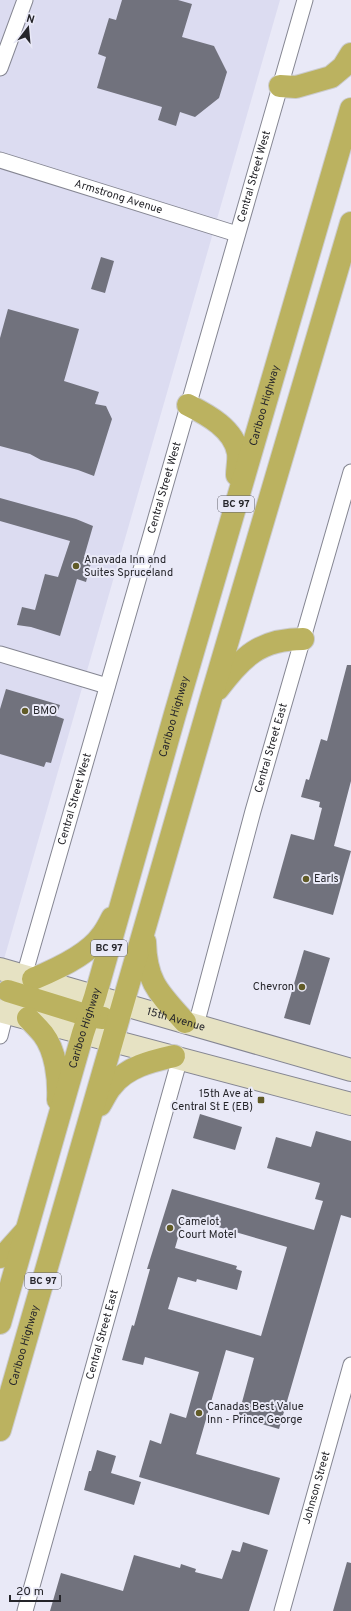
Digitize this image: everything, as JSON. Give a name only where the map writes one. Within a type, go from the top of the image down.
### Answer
[{"type":"highway","points":[[280,86],[296,87],[331,77],[343,67],[351,54]]},
{"type":"highway","name":"Cariboo Highway","points":[[0,1324],[351,109]]},
{"type":"highway","name":"Cariboo Highway","points":[[0,1430],[211,698],[351,223]]},
{"type":"highway","points":[[188,405],[204,413],[230,433],[236,444],[238,455],[234,511]]},
{"type":"highway","points":[[211,698],[233,669],[250,653],[286,639],[303,639]]},
{"type":"highway","points":[[29,977],[63,966],[82,954],[102,936],[122,900]]},
{"type":"highway","points":[[145,927],[147,966],[151,978],[163,997],[191,1023]]},
{"type":"highway","points":[[4,990],[89,1015]]},
{"type":"highway","points":[[28,1018],[44,1035],[55,1059],[59,1085],[57,1124]]},
{"type":"highway","points":[[86,1131],[112,1085],[122,1076],[145,1064],[177,1057]]},
{"type":"highway","points":[[0,1257],[5,1254],[27,1231]]},
{"type":"main road","name":"15th Avenue","points":[[0,969],[29,977],[89,1015],[112,1040],[351,1104]]},
{"type":"main road","points":[[4,990],[29,977]]},
{"type":"main road","name":"15th Avenue","points":[[3,1012],[28,1018],[89,1015],[122,1005],[191,1023],[351,1070]]},
{"type":"street","points":[[0,68],[25,0]]},
{"type":"street","name":"Central Street West","points":[[29,977],[107,686],[305,0]]},
{"type":"street","name":"Armstrong Avenue","points":[[0,160],[237,234]]},
{"type":"street","name":"Central Street East","points":[[191,1023],[303,639],[348,497],[351,472]]},
{"type":"street","points":[[0,654],[107,686]]},
{"type":"street","points":[[0,1036],[3,1012]]},
{"type":"street","name":"Central Street East","points":[[24,1611],[177,1057]]},
{"type":"street","name":"Johnson Street","points":[[282,1611],[351,1365]]},
{"type":"shaded area","points":[[0,0],[280,0],[0,973]]},
{"type":"building","points":[[122,0],[178,0],[192,4],[182,37],[214,46],[227,72],[219,98],[195,117],[180,112],[176,126],[158,120],[162,107],[97,88],[106,57],[98,54],[109,18],[116,20]]},
{"type":"building","points":[[101,257],[114,261],[105,293],[91,289]]},
{"type":"building","points":[[8,309],[79,329],[64,381],[99,392],[95,404],[106,406],[112,419],[94,476],[41,460],[30,454],[0,446],[0,338]]},
{"type":"building","name":"Anavada Inn and Suites Spruceland","points":[[0,498],[76,519],[93,526],[84,557],[92,559],[86,582],[77,579],[60,636],[31,627],[17,625],[22,607],[35,610],[45,574],[58,577],[70,541],[0,521]]},
{"type":"building","points":[[347,665],[351,665],[351,781],[334,846],[351,851],[333,915],[273,898],[291,834],[314,840],[322,808],[319,807],[320,802],[301,797],[306,779],[309,780],[321,739],[327,741]]},
{"type":"building","points":[[6,689],[60,705],[56,716],[64,719],[51,763],[46,762],[44,767],[0,754],[0,709]]},
{"type":"building","points":[[304,950],[330,958],[310,1025],[284,1018]]},
{"type":"building","points":[[200,1114],[242,1127],[235,1150],[193,1138]]},
{"type":"building","points":[[316,1131],[351,1141],[351,1218],[341,1215],[279,1429],[238,1417],[254,1358],[226,1350],[196,1454],[280,1478],[269,1515],[139,1477],[150,1440],[161,1444],[170,1413],[186,1418],[199,1372],[145,1357],[143,1365],[122,1360],[132,1325],[134,1326],[150,1269],[147,1269],[172,1189],[314,1230],[323,1201],[315,1199],[320,1183],[267,1168],[276,1137],[311,1147]],"holes":[[[184,1217],[287,1247],[261,1336],[168,1309],[178,1277],[196,1282],[197,1279],[237,1290],[242,1271],[236,1269],[237,1266],[175,1248]]]},
{"type":"building","points":[[97,1450],[116,1456],[111,1473],[141,1482],[134,1505],[84,1490]]},
{"type":"building","points":[[243,1542],[268,1550],[249,1611],[50,1611],[61,1573],[123,1591],[134,1555],[180,1568],[181,1564],[196,1569],[195,1572],[222,1579],[232,1550],[240,1552]]},
{"type":"building","points":[[347,1562],[351,1563],[351,1611],[333,1611]]},
{"type":"place","name":"Anavada Inn and Suites Spruceland","points":[[76,566]]},
{"type":"place","name":"BMO","points":[[25,711]]},
{"type":"place","name":"Earls","points":[[306,879]]},
{"type":"place","name":"Chevron","points":[[302,987]]},
{"type":"place","name":"15th Ave at Central St E (EB)","points":[[261,1100]]},
{"type":"place","name":"Camelot Court Motel","points":[[170,1228]]},
{"type":"place","name":"Canadas Best Value Inn - Prince George","points":[[199,1413]]}]
